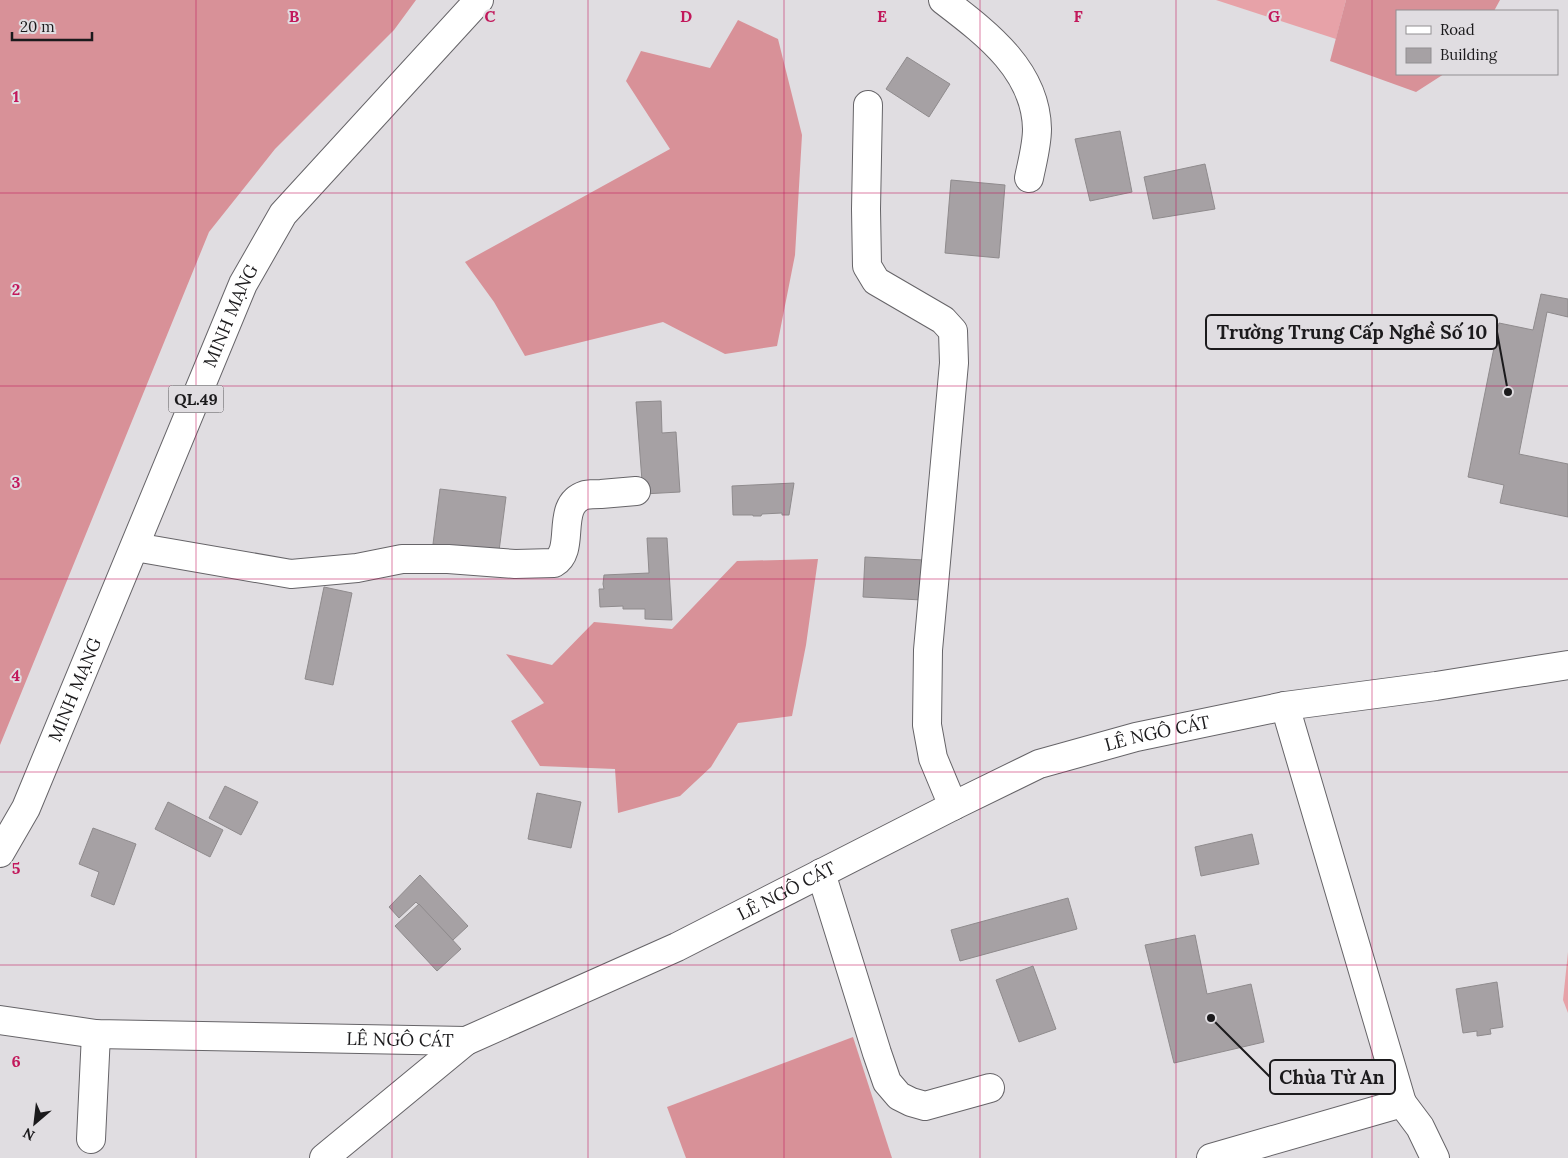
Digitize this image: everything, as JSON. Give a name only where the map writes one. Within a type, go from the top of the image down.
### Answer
[{"type":"main road","name":"MINH MẠNG","points":[[0,853],[26,808],[243,284],[283,214],[479,0]]},
{"type":"main road","points":[[943,0],[991,38],[1009,57],[1026,86],[1036,111],[1037,131],[1029,178]]},
{"type":"main road","points":[[868,105],[867,266],[876,281],[943,320],[953,330],[954,363],[928,650],[927,725],[933,758],[953,806]]},
{"type":"main road","points":[[135,547],[291,574],[357,568],[402,559],[448,559],[515,564],[554,563],[563,551],[569,512],[574,501],[585,495],[636,491]]},
{"type":"main road","name":"LÊ NGÔ CÁT","points":[[0,1020],[96,1034],[466,1041],[677,947],[1039,764],[1136,737],[1285,706],[1436,686],[1568,664]]},
{"type":"main road","points":[[1285,706],[1402,1103],[1420,1127],[1435,1158]]},
{"type":"main road","points":[[821,874],[887,1082],[898,1096],[925,1106],[990,1088]]},
{"type":"main road","points":[[91,1139],[96,1034]]},
{"type":"main road","points":[[324,1158],[466,1041]]},
{"type":"main road","points":[[1211,1158],[1402,1103]]},
{"type":"shaded area","points":[[0,0],[416,0],[394,30],[275,149],[209,232],[0,745]]},
{"type":"shaded area","points":[[1216,0],[1346,0],[1336,39]]},
{"type":"shaded area","points":[[1346,0],[1500,0],[1495,10],[1396,10],[1396,75],[1442,75],[1416,92],[1330,61]]},
{"type":"shaded area","points":[[738,20],[778,39],[802,135],[795,255],[777,346],[725,354],[663,322],[525,356],[494,302],[465,262],[670,149],[626,81],[641,51],[710,68]]},
{"type":"shaded area","points":[[818,559],[806,645],[792,716],[738,723],[711,767],[680,796],[618,813],[615,769],[540,766],[511,721],[544,703],[506,654],[552,665],[594,622],[672,629],[737,561]]},
{"type":"shaded area","points":[[1568,952],[1568,1013],[1563,1000]]},
{"type":"shaded area","points":[[853,1037],[892,1158],[686,1158],[667,1107]]},
{"type":"building","points":[[907,57],[950,84],[929,117],[886,89]]},
{"type":"building","points":[[1120,131],[1132,192],[1090,201],[1075,139]]},
{"type":"building","points":[[1205,164],[1215,209],[1153,219],[1144,177]]},
{"type":"building","points":[[951,180],[1005,185],[999,258],[945,253]]},
{"type":"building","points":[[1541,294],[1568,299],[1568,317],[1547,312],[1519,454],[1568,464],[1568,517],[1500,503],[1504,485],[1468,477],[1499,323],[1533,330]]},
{"type":"building","points":[[661,401],[662,433],[676,432],[680,492],[643,494],[636,402]]},
{"type":"building","points":[[794,483],[789,515],[782,515],[782,513],[762,514],[761,516],[733,515],[732,486]]},
{"type":"building","points":[[440,489],[506,497],[499,551],[433,544]]},
{"type":"building","points":[[647,538],[667,538],[672,620],[645,619],[645,609],[623,609],[623,606],[600,607],[599,589],[604,589],[604,575],[649,573]]},
{"type":"building","points":[[865,557],[924,560],[922,600],[863,597]]},
{"type":"building","points":[[324,587],[352,593],[333,685],[305,679]]},
{"type":"building","points":[[225,786],[258,802],[241,835],[209,818]]},
{"type":"building","points":[[537,793],[581,802],[571,848],[528,839]]},
{"type":"building","points":[[168,802],[223,830],[210,857],[155,829]]},
{"type":"building","points":[[93,828],[136,844],[114,905],[91,896],[99,872],[79,864]]},
{"type":"building","points":[[1252,834],[1259,864],[1201,876],[1195,847]]},
{"type":"building","points":[[420,875],[468,926],[453,940],[416,902],[399,918],[389,907]]},
{"type":"building","points":[[1068,898],[1077,929],[960,961],[951,930]]},
{"type":"building","points":[[419,904],[461,949],[437,971],[395,926]]},
{"type":"building","points":[[1195,935],[1207,994],[1251,984],[1264,1042],[1174,1063],[1145,945]]},
{"type":"building","points":[[1033,966],[1056,1029],[1019,1042],[996,980]]},
{"type":"building","points":[[1497,982],[1503,1027],[1490,1029],[1491,1034],[1477,1036],[1477,1031],[1463,1033],[1456,989]]},
{"type":"place","name":"Trường Trung Cấp Nghề Số 10","points":[[1508,392]]},
{"type":"place","name":"Chùa Từ An","points":[[1211,1018]]}]
